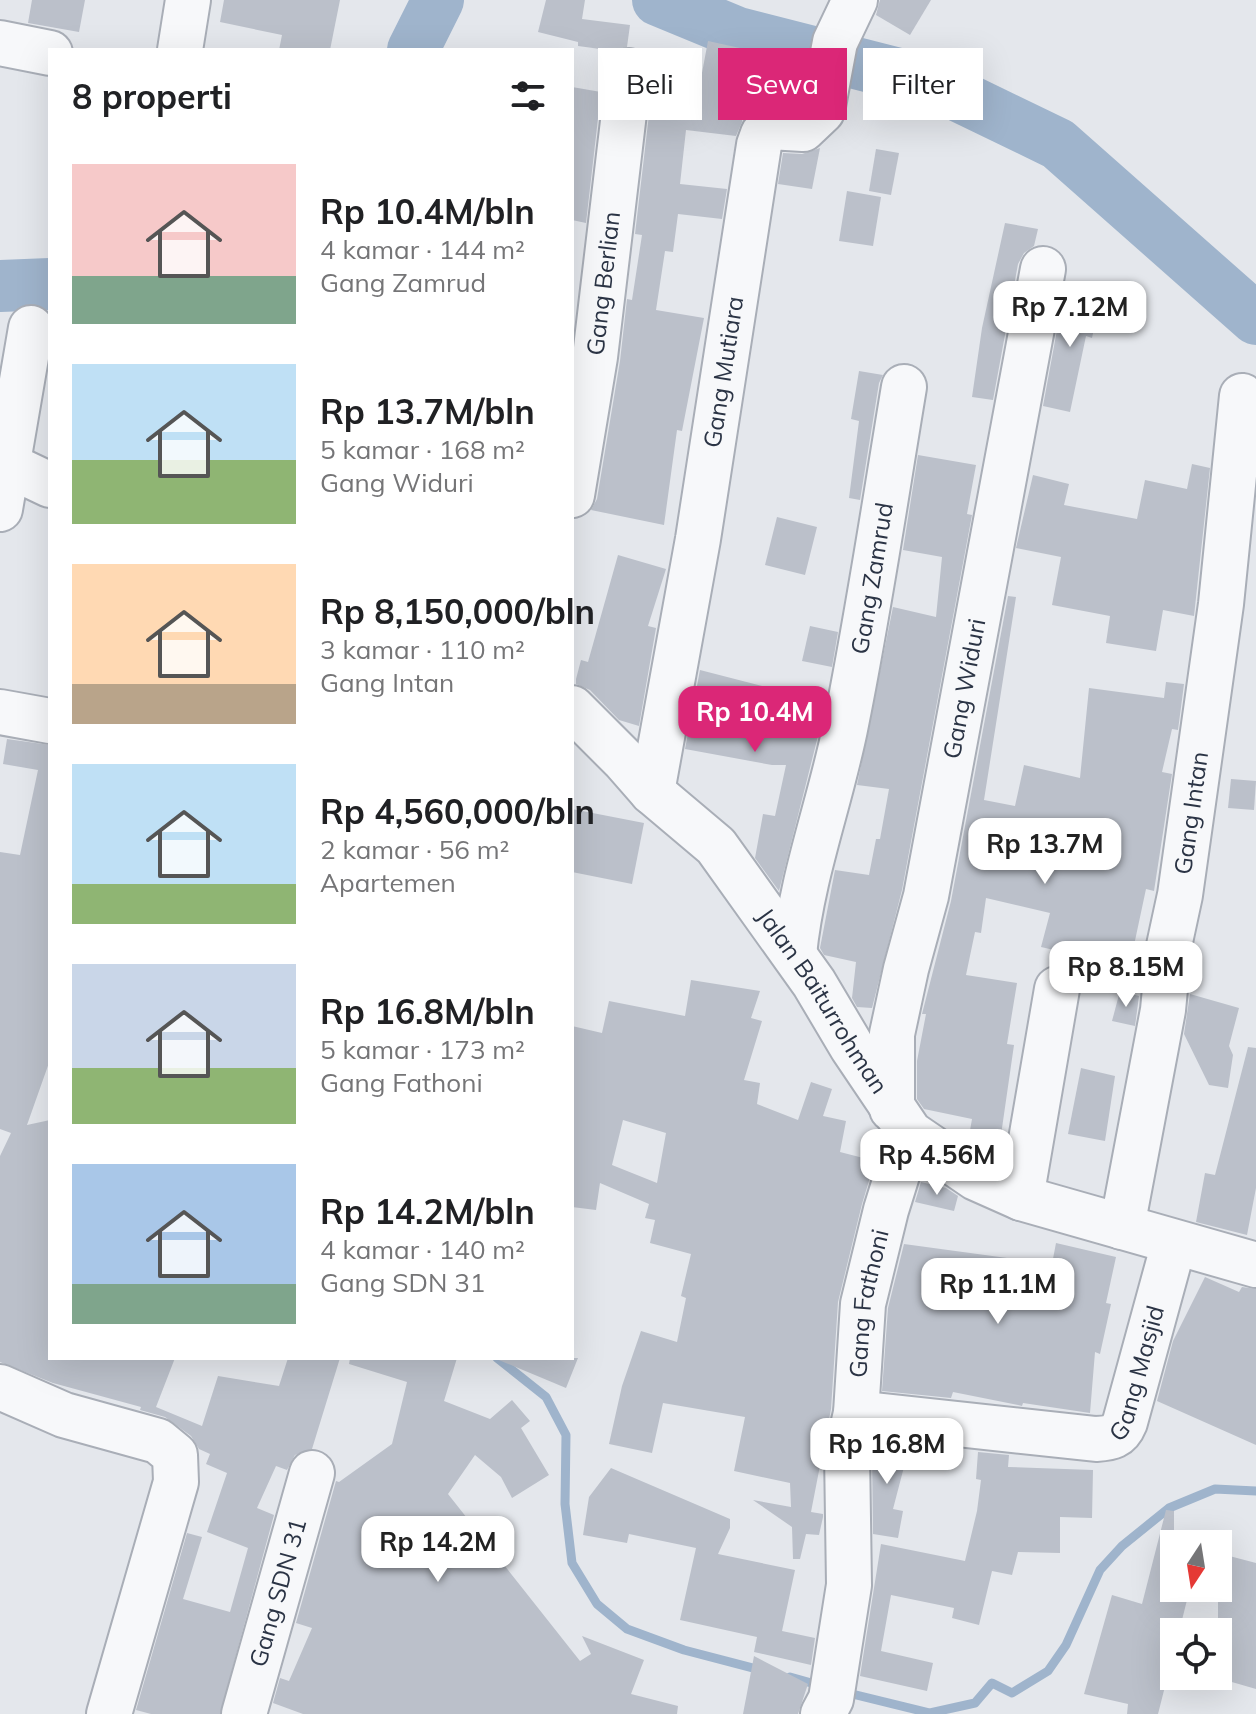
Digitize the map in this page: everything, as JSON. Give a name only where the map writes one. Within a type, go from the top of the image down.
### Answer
[{"type":"street","points":[[180,48],[188,0]]},
{"type":"street","name":"Gang Mutiara","points":[[652,792],[698,539],[759,145],[770,127],[803,129],[822,111],[832,63],[855,0]]},
{"type":"street","points":[[0,43],[48,53]]},
{"type":"street","name":"Gang Berlian","points":[[574,483],[595,357],[623,120]]},
{"type":"street","name":"Gang Widuri","points":[[901,1121],[892,1034],[926,896],[1043,269]]},
{"type":"street","points":[[0,509],[4,462],[31,328]]},
{"type":"street","name":"Gang Zamrud","points":[[794,954],[813,847],[844,731],[904,387]]},
{"type":"street","name":"Gang Intan","points":[[1122,1227],[1163,1010],[1169,946],[1180,895],[1221,604],[1242,396]]},
{"type":"street","points":[[4,462],[48,484]]},
{"type":"street","points":[[1221,604],[1246,571],[1256,568]]},
{"type":"street","name":"Jalan Baiturrohman","points":[[574,710],[652,792],[716,846],[794,954],[901,1121],[976,1178],[1021,1198],[1256,1265]]},
{"type":"street","points":[[0,712],[48,721]]},
{"type":"street","points":[[1021,1198],[1057,989]]},
{"type":"street","name":"Gang Fathoni","points":[[829,1696],[849,1585],[847,1452],[856,1413],[863,1304],[886,1210],[901,1121]]},
{"type":"street","name":"Gang Masjid","points":[[856,1413],[1096,1439],[1112,1438],[1121,1431],[1125,1422],[1174,1243]]},
{"type":"street","points":[[0,1387],[64,1415],[158,1441],[175,1455],[176,1482],[109,1714]]},
{"type":"street","name":"Gang SDN 31","points":[[244,1714],[312,1473]]},
{"type":"building","points":[[32,0],[85,0],[79,32],[28,23]]},
{"type":"building","points":[[224,0],[340,0],[330,48],[279,48],[282,35],[220,22]]},
{"type":"building","points":[[546,0],[585,0],[582,19],[630,25],[627,47],[624,48],[578,46],[578,42],[538,32]]},
{"type":"building","points":[[880,0],[931,0],[910,35],[876,15]]},
{"type":"building","points":[[708,41],[740,48],[718,48],[718,120],[742,120],[736,136],[686,130],[680,184],[727,189],[722,219],[678,214],[673,252],[665,251],[656,310],[704,318],[682,431],[677,430],[664,525],[591,510],[597,499],[627,299],[632,300],[642,235],[635,234],[648,120],[702,120],[702,73]]},
{"type":"building","points":[[574,87],[598,91],[598,118],[586,223],[574,220]]},
{"type":"building","points":[[820,148],[812,189],[778,184],[783,153],[802,154]]},
{"type":"building","points":[[876,149],[899,153],[891,195],[869,191]]},
{"type":"building","points":[[847,191],[881,197],[873,246],[839,241]]},
{"type":"building","points":[[1005,223],[1038,229],[1034,246],[1024,253],[1018,264],[993,400],[972,397],[982,328]]},
{"type":"building","points":[[1064,292],[1100,300],[1092,338],[1086,336],[1070,412],[1043,406]]},
{"type":"building","points":[[859,371],[883,375],[879,383],[860,500],[849,498],[859,421],[851,419]]},
{"type":"building","points":[[918,455],[976,465],[967,514],[972,515],[902,890],[872,1008],[857,1007],[852,998],[856,962],[824,955],[820,948],[835,870],[869,875],[876,839],[880,839],[889,789],[857,785],[893,607],[936,617],[942,557],[903,550]]},
{"type":"building","points":[[1192,464],[1210,468],[1194,616],[1163,610],[1156,651],[1106,643],[1110,616],[1052,605],[1061,557],[1016,548],[1033,475],[1069,484],[1064,505],[1137,519],[1145,480],[1187,489]]},
{"type":"building","points":[[777,517],[817,527],[805,575],[765,565]]},
{"type":"building","points":[[618,555],[666,569],[648,626],[656,628],[639,726],[619,720],[590,690],[576,684],[581,660],[588,662]]},
{"type":"building","points":[[1008,596],[1016,597],[984,800],[1015,806],[1024,765],[1080,778],[1089,688],[1164,698],[1166,682],[1184,684],[1178,730],[1172,729],[1162,772],[1172,774],[1154,891],[1146,889],[1133,950],[1127,949],[1119,983],[1089,977],[1093,959],[1041,947],[1050,913],[986,898],[981,933],[975,932],[966,975],[1017,983],[1007,1044],[1014,1045],[1000,1161],[968,1142],[972,1119],[924,1109],[917,1099],[917,1061],[926,1014],[922,1014],[951,901]]},
{"type":"building","points":[[810,626],[838,632],[832,667],[802,661]]},
{"type":"building","points":[[700,670],[770,688],[763,720],[819,732],[779,891],[755,858],[763,814],[775,816],[786,765],[685,749]]},
{"type":"building","points":[[7,739],[48,745],[48,1066],[27,1125],[48,1120],[48,1360],[174,1360],[156,1407],[202,1426],[218,1376],[279,1386],[287,1360],[339,1360],[312,1449],[295,1455],[287,1470],[276,1466],[257,1508],[274,1515],[220,1714],[151,1714],[136,1710],[187,1533],[202,1537],[183,1599],[230,1612],[248,1548],[207,1532],[227,1473],[206,1464],[210,1454],[199,1449],[191,1436],[165,1417],[140,1410],[141,1407],[53,1383],[0,1362],[0,1156],[11,1133],[0,1129],[0,852],[20,855],[38,770],[3,764]]},
{"type":"building","points":[[1231,779],[1256,781],[1254,810],[1228,808]]},
{"type":"building","points":[[574,809],[644,823],[632,884],[574,872]]},
{"type":"building","points":[[691,980],[760,991],[751,1018],[762,1021],[744,1080],[760,1083],[757,1104],[798,1120],[811,1082],[832,1089],[823,1116],[846,1121],[840,1152],[875,1161],[838,1302],[831,1409],[811,1512],[823,1514],[823,1517],[819,1535],[806,1534],[800,1559],[793,1559],[792,1527],[753,1500],[791,1507],[790,1483],[734,1471],[745,1417],[663,1403],[652,1453],[609,1444],[622,1386],[641,1331],[677,1342],[686,1298],[681,1296],[691,1254],[650,1243],[655,1220],[645,1218],[649,1204],[600,1183],[596,1210],[574,1207],[574,1026],[602,1033],[609,1001],[685,1016]],"holes":[[[623,1120],[666,1133],[657,1183],[612,1165]]]},
{"type":"building","points":[[1120,991],[1139,996],[1135,1026],[1112,1021]]},
{"type":"building","points":[[1190,994],[1239,1008],[1229,1046],[1233,1055],[1228,1088],[1209,1085],[1184,1034]]},
{"type":"building","points":[[1248,1047],[1256,1048],[1256,1188],[1247,1235],[1196,1222],[1205,1173],[1215,1175]]},
{"type":"building","points":[[1081,1068],[1115,1076],[1105,1141],[1068,1134]]},
{"type":"building","points":[[921,1182],[946,1188],[958,1196],[954,1211],[915,1202]]},
{"type":"building","points":[[1056,1243],[1116,1257],[1106,1303],[1111,1304],[1100,1354],[1095,1352],[1090,1413],[1023,1403],[1022,1406],[953,1392],[951,1398],[882,1391],[888,1308],[904,1244],[1052,1264]]},
{"type":"building","points":[[1205,1277],[1239,1292],[1242,1287],[1256,1289],[1256,1445],[1157,1401],[1173,1341]]},
{"type":"building","points":[[578,1358],[566,1388],[499,1360]]},
{"type":"building","points":[[350,1360],[456,1360],[444,1401],[490,1419],[512,1400],[530,1421],[521,1428],[549,1475],[512,1498],[501,1477],[475,1455],[448,1494],[580,1661],[591,1654],[582,1636],[644,1660],[631,1694],[678,1706],[677,1714],[303,1714],[273,1703],[280,1678],[289,1681],[312,1628],[296,1623],[336,1481],[339,1482],[392,1444],[407,1382],[349,1364]]},
{"type":"building","points":[[875,1440],[910,1444],[893,1509],[903,1511],[898,1538],[873,1534],[872,1455]]},
{"type":"building","points":[[978,1452],[1009,1455],[1008,1467],[1093,1470],[1092,1518],[1060,1517],[1060,1553],[1018,1552],[1012,1575],[992,1571],[979,1625],[952,1618],[954,1608],[891,1595],[881,1651],[933,1663],[927,1691],[860,1676],[881,1544],[965,1561],[981,1480],[976,1479]]},
{"type":"building","points":[[611,1468],[730,1519],[730,1528],[718,1554],[795,1570],[782,1631],[815,1638],[811,1665],[754,1652],[757,1637],[680,1620],[696,1548],[629,1534],[627,1543],[583,1535],[589,1497]]},
{"type":"building","points":[[1166,1510],[1174,1511],[1174,1530],[1161,1530]]},
{"type":"building","points":[[1160,1534],[1160,1602],[1186,1602],[1182,1618],[1160,1618],[1160,1690],[1164,1690],[1158,1714],[1127,1714],[1128,1704],[1084,1694],[1112,1595],[1142,1604]]},
{"type":"building","points":[[1232,1557],[1256,1563],[1256,1689],[1232,1682],[1232,1618],[1218,1618],[1218,1602],[1232,1602]]},
{"type":"building","points":[[754,1656],[808,1684],[798,1714],[743,1714]]},
{"type":"waterway","points":[[414,48],[438,0]]},
{"type":"waterway","points":[[658,0],[738,33],[930,82],[1058,144],[1256,319]]},
{"type":"waterway","points":[[0,286],[48,284]]},
{"type":"waterway","points":[[500,1360],[546,1397],[566,1435],[565,1504],[572,1563],[597,1604],[627,1629],[684,1650],[764,1671]]},
{"type":"waterway","points":[[844,1692],[930,1713],[975,1703],[992,1683],[1012,1693],[1048,1671],[1066,1645],[1100,1570],[1122,1546],[1169,1508],[1215,1489],[1256,1491]]},
{"type":"waterway","points":[[790,1677],[822,1686]]}]
